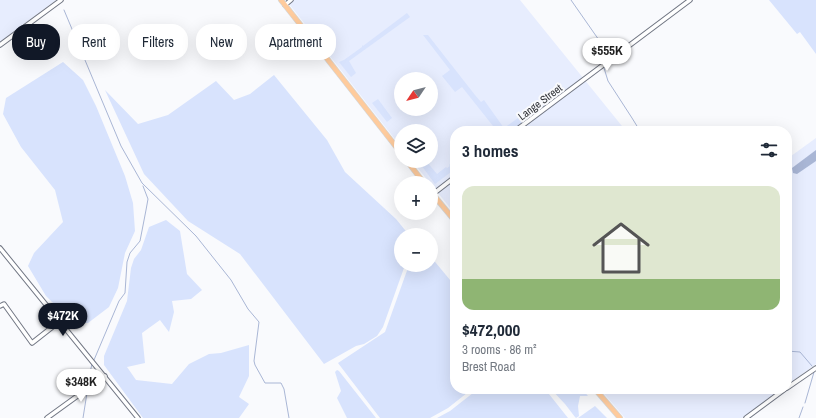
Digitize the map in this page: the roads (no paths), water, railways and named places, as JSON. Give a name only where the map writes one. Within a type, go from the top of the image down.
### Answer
[{"type":"main road","points":[[281,0],[394,144]]},
{"type":"main road","points":[[412,168],[419,176]]},
{"type":"main road","points":[[438,200],[450,214]]},
{"type":"main road","points":[[599,394],[620,418]]},
{"type":"street","points":[[0,45],[60,0]]},
{"type":"street","points":[[284,5],[291,0]]},
{"type":"street","name":"Lange Street","points":[[522,126],[690,0]]},
{"type":"street","points":[[438,189],[450,180]]},
{"type":"street","points":[[0,248],[138,418]]},
{"type":"street","points":[[0,306],[4,304],[32,343],[60,321]]},
{"type":"street","points":[[792,384],[816,368]]},
{"type":"street","points":[[47,418],[105,376]]},
{"type":"street","points":[[746,418],[778,394]]},
{"type":"waterway","points":[[571,0],[601,43],[603,60]]},
{"type":"waterway","points":[[64,10],[121,146],[142,183],[196,236],[231,280],[248,309],[259,322],[254,361],[255,365],[265,383],[281,383],[284,389],[289,418]]},
{"type":"waterway","points":[[604,68],[608,81],[637,126]]},
{"type":"waterway","points":[[94,360],[119,301],[125,293],[127,262],[130,253],[140,241],[148,199],[143,186]]},
{"type":"waterway","points":[[792,351],[800,352],[812,366]]},
{"type":"waterway","points":[[87,385],[92,364]]},
{"type":"waterway","points":[[805,403],[814,372]]},
{"type":"waterway","points":[[83,418],[87,393]]},
{"type":"waterway","points":[[799,418],[803,407]]}]
